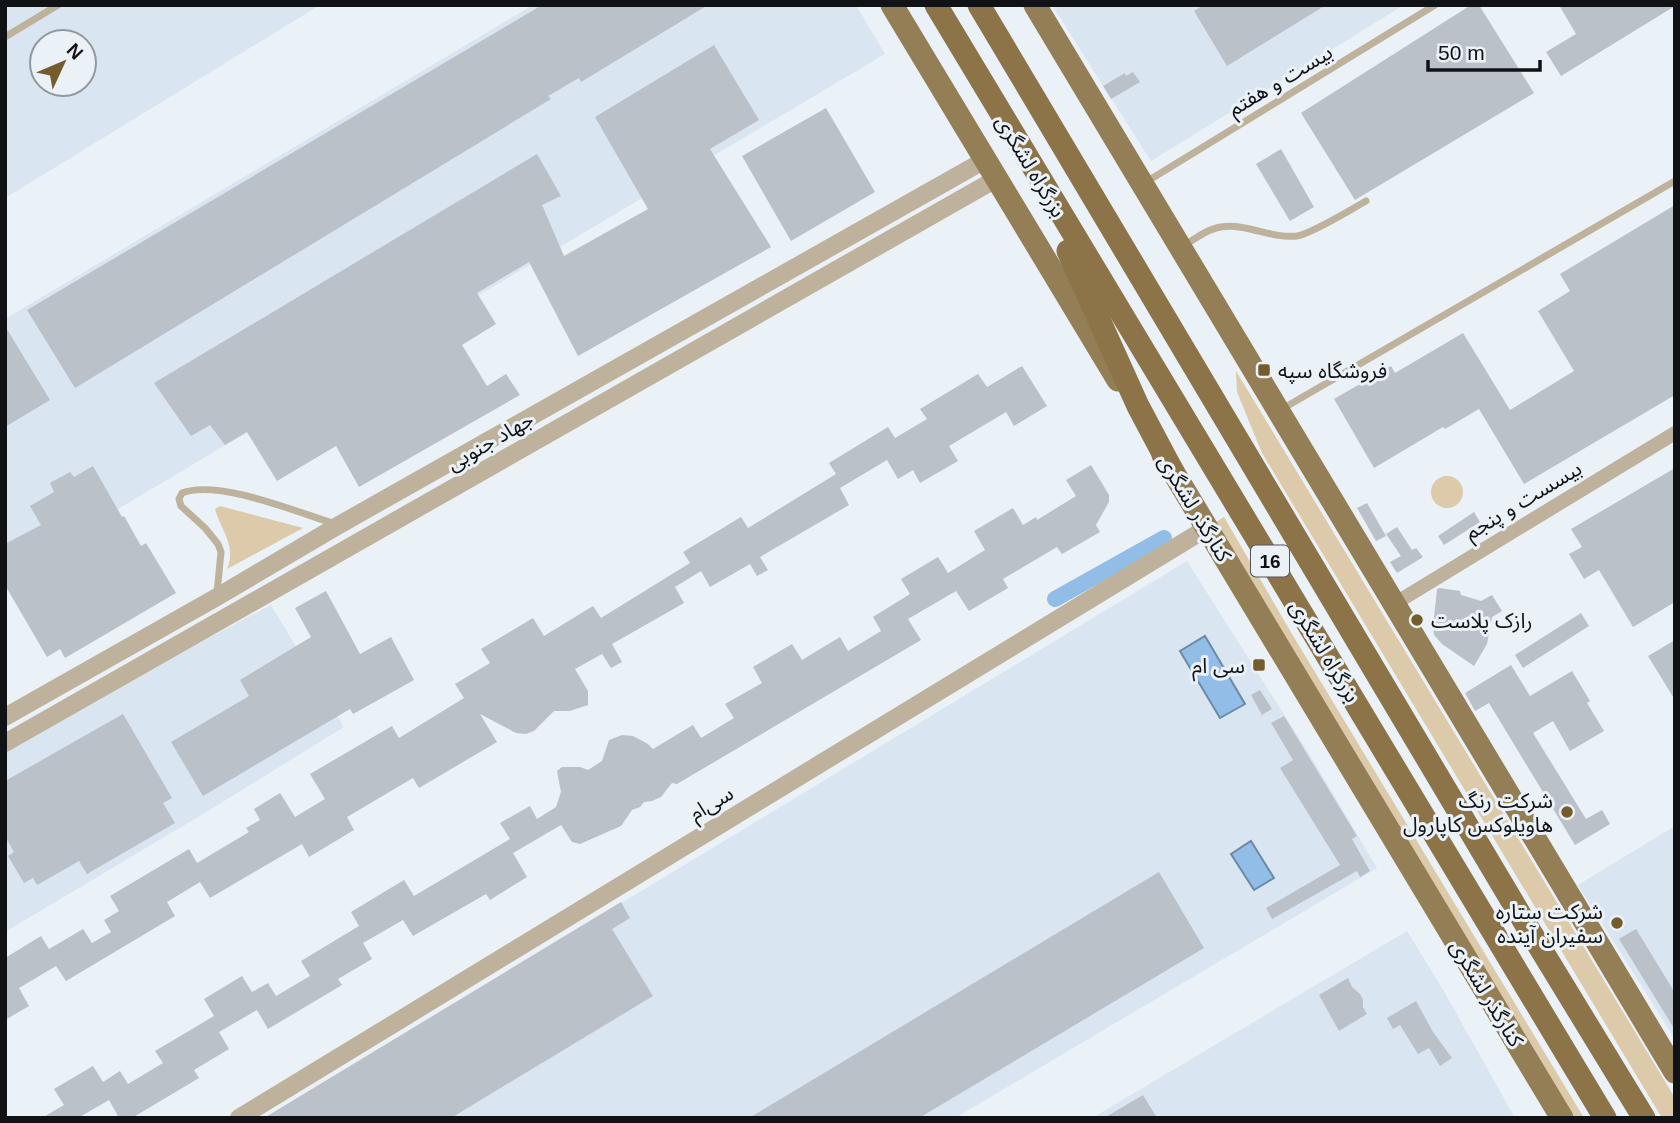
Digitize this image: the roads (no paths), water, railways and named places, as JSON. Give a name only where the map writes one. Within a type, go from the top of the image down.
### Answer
[{"type":"highway","name":"بزرگراه لشگری","points":[[936,5],[1605,1118]]},
{"type":"highway","name":"بزرگراه لشگری","points":[[979,5],[1531,933],[1644,1118]]},
{"type":"highway","points":[[1027,159],[1138,406],[1173,472]]},
{"type":"main road","name":"کنارگذر لشگری","points":[[892,5],[1562,1118]]},
{"type":"main road","points":[[1035,5],[1675,1072]]},
{"type":"street","name":"جهاد جنوبی","points":[[5,717],[339,525],[991,169]]},
{"type":"street","name":"جهاد جنوبی","points":[[5,743],[991,169]]},
{"type":"street","name":"بیسست و پنجم","points":[[1394,604],[1675,433]]},
{"type":"street","name":"سی‌ام","points":[[239,1118],[1207,528]]},
{"type":"lane","points":[[5,37],[58,5]]},
{"type":"lane","name":"بیست و هفتم","points":[[1142,184],[1435,5]]},
{"type":"lane","points":[[1278,411],[1675,181]]},
{"type":"lane","points":[[1180,248],[1220,226],[1243,228],[1274,236],[1299,236],[1366,201]]},
{"type":"lane","points":[[217,597],[221,552],[205,528],[181,506],[179,499],[182,493],[213,489],[237,493],[339,525]]},
{"type":"water","points":[[1205,636],[1245,704],[1220,718],[1180,651]]},
{"type":"water","points":[[1251,841],[1274,878],[1254,890],[1231,854]]},
{"type":"waterway","points":[[1055,599],[1164,538]]},
{"type":"place","name":"فروشگاه سپه","points":[[1264,370]]},
{"type":"place","name":"رازک پلاست","points":[[1417,620]]},
{"type":"place","name":"سی ام","points":[[1259,665]]},
{"type":"place","name":"شرکت رنگ هاویلوکس کاپارول","points":[[1567,812]]},
{"type":"place","name":"شرکت ستاره سفیران آینده","points":[[1617,923]]}]
